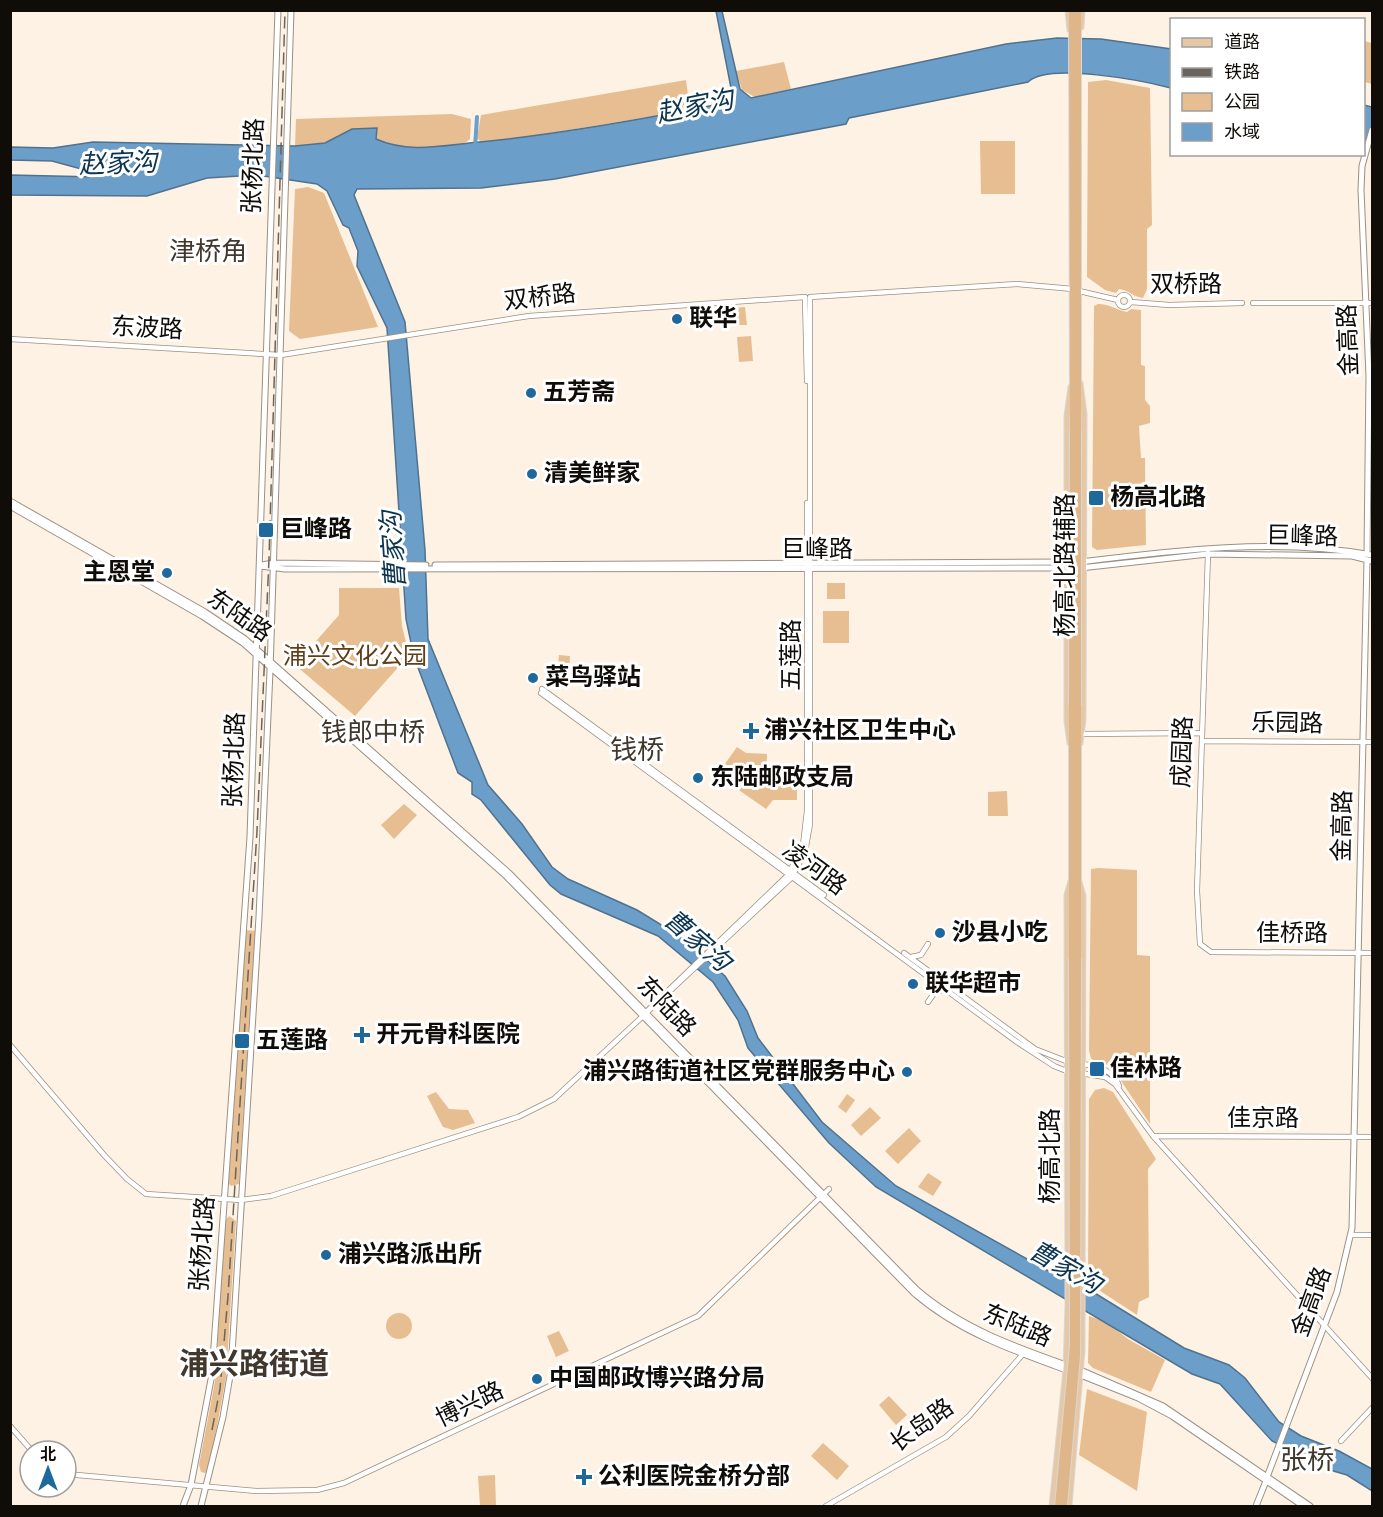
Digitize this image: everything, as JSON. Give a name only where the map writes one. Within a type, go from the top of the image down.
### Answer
[{"type":"highway","name":"杨高北路","points":[[1064,1506],[1077,1356],[1075,49],[1070,10]]},
{"type":"highway","name":"杨高北路","points":[[1075,49],[1080,10]]},
{"type":"highway","name":"杨高北路","points":[[1058,1506],[1072,1346],[1075,958]]},
{"type":"main road","name":"张杨北路","points":[[183,1506],[190,1485],[212,1374],[250,837],[278,10]]},
{"type":"main road","name":"张杨北路","points":[[201,1506],[208,1486],[231,1370],[259,917],[271,664],[291,10]]},
{"type":"main road","name":"金高路","points":[[1365,155],[1372,130]]},
{"type":"main road","name":"金高路","points":[[1256,1506],[1337,1292],[1352,1234],[1362,742],[1370,557],[1370,303],[1361,190],[1365,156]]},
{"type":"main road","name":"杨高北路辅路","points":[[1075,759],[1082,734],[1084,414],[1076,370]]},
{"type":"main road","name":"杨高北路辅路","points":[[1075,759],[1067,721],[1066,565],[1067,416],[1076,370]]},
{"type":"main road","name":"东陆路","points":[[10,501],[205,612],[258,652],[492,857],[896,1275],[931,1307],[976,1335],[1023,1354],[1066,1367]]},
{"type":"main road","name":"东陆路","points":[[10,506],[202,615],[258,652]]},
{"type":"main road","name":"巨峰路","points":[[260,566],[1083,565],[1208,551],[1370,557]]},
{"type":"main road","name":"杨高北路","points":[[1052,1506],[1066,1367],[1069,1274],[1067,895],[1075,877]]},
{"type":"main road","name":"杨高北路","points":[[1069,1506],[1081,1373],[1082,1313],[1083,896],[1075,877]]},
{"type":"main road","name":"东陆路","points":[[821,1196],[901,1274],[940,1308],[987,1335],[1081,1373],[1161,1410],[1310,1506]]},
{"type":"main road","name":"东陆路","points":[[1267,1479],[1303,1506]]},
{"type":"street","name":"双桥路","points":[[281,355],[576,312],[1010,285],[1076,290],[1118,300],[1123,308],[1131,302],[1169,305],[1242,303]]},
{"type":"street","name":"双桥路","points":[[1118,300],[1125,295],[1131,302]]},
{"type":"street","name":"五莲路","points":[[10,1045],[104,1155],[127,1179],[146,1194],[241,1200],[271,1196],[533,1111],[567,1089],[792,873],[802,851],[807,824],[809,565],[807,297]]},
{"type":"street","name":"双桥路","points":[[1253,303],[1370,303]]},
{"type":"street","name":"东波路","points":[[10,339],[267,356],[281,355]]},
{"type":"street","name":"成园路","points":[[1208,551],[1201,733],[1198,926],[1200,944],[1211,952]]},
{"type":"street","name":"凌河路","points":[[541,691],[1035,1049],[1068,1063]]},
{"type":"street","points":[[1082,734],[1201,733]]},
{"type":"street","name":"乐园路","points":[[1202,741],[1372,742]]},
{"type":"street","name":"凌河路","points":[[792,873],[1033,1053],[1068,1072]]},
{"type":"street","points":[[909,958],[921,955],[928,944]]},
{"type":"street","name":"佳桥路","points":[[1211,952],[1372,953]]},
{"type":"street","points":[[928,1002],[935,992],[946,990]]},
{"type":"street","points":[[1068,1063],[1097,1067],[1116,1080],[1119,1089]]},
{"type":"street","points":[[1068,1072],[1105,1077],[1119,1089],[1154,1138],[1372,1378]]},
{"type":"street","name":"佳京路","points":[[1154,1138],[1372,1137]]},
{"type":"street","name":"博兴路","points":[[78,1476],[130,1482],[257,1491],[317,1490],[344,1483],[698,1316],[829,1189]]},
{"type":"street","points":[[1352,1234],[1372,1234]]},
{"type":"street","name":"长岛路","points":[[826,1506],[946,1437],[969,1416],[1023,1354]]},
{"type":"street","points":[[1341,1441],[1372,1408]]},
{"type":"street","points":[[10,1426],[21,1439]]},
{"type":"green space","points":[[1365,41],[1372,43],[1372,84],[1365,82]]},
{"type":"green space","points":[[784,62],[791,89],[755,97],[742,90],[736,71]]},
{"type":"green space","points":[[686,80],[690,110],[527,137],[481,142],[477,138],[481,115]]},
{"type":"green space","points":[[1106,80],[1150,88],[1152,225],[1147,229],[1147,289],[1143,298],[1119,289],[1116,293],[1105,290],[1087,277],[1088,82]]},
{"type":"green space","points":[[452,114],[471,119],[470,139],[451,147],[424,148],[396,145],[376,139],[377,129],[325,143],[295,146],[296,119]]},
{"type":"green space","points":[[980,141],[1015,141],[1015,194],[981,194]]},
{"type":"green space","points":[[308,187],[324,193],[378,327],[300,339],[289,331],[295,189]]},
{"type":"green space","points":[[1098,304],[1127,312],[1131,309],[1141,310],[1141,365],[1145,366],[1145,400],[1150,406],[1150,423],[1139,426],[1141,458],[1145,458],[1146,545],[1097,550],[1092,547],[1094,306]]},
{"type":"green space","points":[[745,307],[747,325],[737,325],[735,308]]},
{"type":"green space","points":[[751,336],[753,361],[739,362],[737,337]]},
{"type":"green space","points":[[827,583],[845,583],[845,599],[827,599]]},
{"type":"green space","name":"浦兴文化公园","points":[[339,588],[399,588],[402,626],[409,655],[355,716],[295,665],[339,615]]},
{"type":"green space","points":[[823,611],[849,611],[849,643],[823,643]]},
{"type":"green space","points":[[559,655],[570,656],[569,675],[557,675]]},
{"type":"green space","points":[[737,747],[746,753],[767,754],[766,784],[797,785],[797,800],[773,800],[766,809],[717,775]]},
{"type":"green space","points":[[1007,791],[1008,816],[988,816],[988,792]]},
{"type":"green space","points":[[404,804],[417,815],[394,839],[381,825]]},
{"type":"green space","points":[[1091,869],[1137,870],[1137,955],[1150,956],[1150,1124],[1111,1066],[1091,1059],[1089,1050]]},
{"type":"green space","points":[[246,930],[255,931],[239,1184],[231,1186],[228,1183]]},
{"type":"green space","points":[[1104,1088],[1113,1092],[1156,1159],[1148,1169],[1149,1297],[1139,1302],[1137,1315],[1088,1283],[1089,1099],[1095,1090]]},
{"type":"green space","points":[[436,1092],[449,1109],[468,1110],[475,1123],[453,1130],[443,1127],[427,1096]]},
{"type":"green space","points":[[847,1094],[855,1100],[846,1113],[838,1107]]},
{"type":"green space","points":[[870,1107],[881,1118],[861,1136],[851,1125]]},
{"type":"green space","points":[[909,1128],[921,1141],[898,1164],[885,1151]]},
{"type":"green space","points":[[928,1173],[942,1182],[933,1196],[918,1187]]},
{"type":"green space","points":[[229,1216],[236,1221],[226,1377],[209,1470],[205,1473],[201,1472],[199,1465],[215,1381],[225,1221]]},
{"type":"green space","points":[[399,1313],[408,1317],[412,1326],[408,1335],[399,1339],[390,1335],[386,1326],[390,1317]]},
{"type":"green space","points":[[1089,1316],[1106,1322],[1128,1339],[1165,1360],[1151,1392],[1093,1368],[1088,1363]]},
{"type":"green space","points":[[559,1331],[569,1351],[556,1357],[547,1336]]},
{"type":"green space","points":[[1087,1389],[1147,1412],[1137,1491],[1079,1455]]},
{"type":"green space","points":[[889,1396],[907,1415],[896,1425],[879,1405]]},
{"type":"green space","points":[[823,1443],[849,1466],[837,1480],[811,1456]]},
{"type":"green space","points":[[495,1475],[496,1506],[480,1506],[478,1476]]},
{"type":"water","name":"赵家沟","points":[[716,11],[722,11],[740,89],[751,98],[1006,44],[1057,38],[1101,39],[1170,49],[1170,88],[1097,75],[1055,74],[1039,76],[1028,82],[849,118],[846,124],[555,179],[481,188],[357,189],[354,195],[405,322],[425,550],[428,639],[488,785],[522,824],[552,867],[568,879],[637,910],[678,935],[725,976],[747,1011],[758,1038],[822,1122],[896,1186],[1090,1294],[1093,1292],[1184,1348],[1229,1365],[1245,1378],[1279,1422],[1301,1436],[1339,1451],[1372,1469],[1372,1491],[1347,1475],[1330,1470],[1272,1441],[1220,1384],[1192,1374],[876,1187],[829,1143],[748,1048],[738,1020],[713,982],[658,936],[561,894],[550,885],[481,800],[472,794],[472,782],[458,773],[414,657],[406,619],[387,328],[357,266],[358,251],[349,228],[343,225],[327,191],[317,184],[257,175],[207,178],[147,196],[11,195],[11,175],[97,177],[98,173],[127,174],[126,171],[85,170],[52,161],[11,160],[11,147],[53,148],[93,142],[295,146],[325,143],[352,129],[377,128],[376,139],[389,144],[427,147],[511,139],[634,120],[725,103],[732,93]]},
{"type":"water","points":[[1365,105],[1372,107],[1372,141],[1365,139]]},
{"type":"waterway","points":[[475,147],[477,117]]},
{"type":"railway","points":[[212,1430],[220,1389],[228,1296],[257,831],[269,559],[285,10]]},
{"type":"place","name":"联华","points":[[677,319]]},
{"type":"place","name":"五芳斋","points":[[531,393]]},
{"type":"place","name":"清美鲜家","points":[[532,474]]},
{"type":"place","name":"杨高北路","points":[[1096,498]]},
{"type":"place","name":"巨峰路","points":[[266,530]]},
{"type":"place","name":"主恩堂","points":[[167,573]]},
{"type":"place","name":"菜鸟驿站","points":[[533,678]]},
{"type":"place","name":"浦兴社区卫生中心","points":[[751,731]]},
{"type":"place","name":"东陆邮政支局","points":[[698,778]]},
{"type":"place","name":"沙县小吃","points":[[940,933]]},
{"type":"place","name":"联华超市","points":[[913,984]]},
{"type":"place","name":"开元骨科医院","points":[[362,1035]]},
{"type":"place","name":"五莲路","points":[[242,1041]]},
{"type":"place","name":"佳林路","points":[[1097,1069]]},
{"type":"place","name":"浦兴路街道社区党群服务中心","points":[[907,1072]]},
{"type":"place","name":"浦兴路派出所","points":[[326,1255]]},
{"type":"place","name":"中国邮政博兴路分局","points":[[537,1379]]},
{"type":"place","name":"公利医院金桥分部","points":[[584,1477]]},
{"type":"district","name":"津桥角","points":[[208,252]]},
{"type":"district","name":"钱郎中桥","points":[[373,733]]},
{"type":"district","name":"钱桥","points":[[637,750]]},
{"type":"district","name":"浦兴路街道","points":[[254,1365]]},
{"type":"district","name":"张桥","points":[[1307,1460]]},
{"type":"water label","name":"曹家沟","points":[[394,550]]},
{"type":"water label","name":"曹家沟","points":[[697,941]]},
{"type":"water label","name":"曹家沟","points":[[1065,1268]]}]
